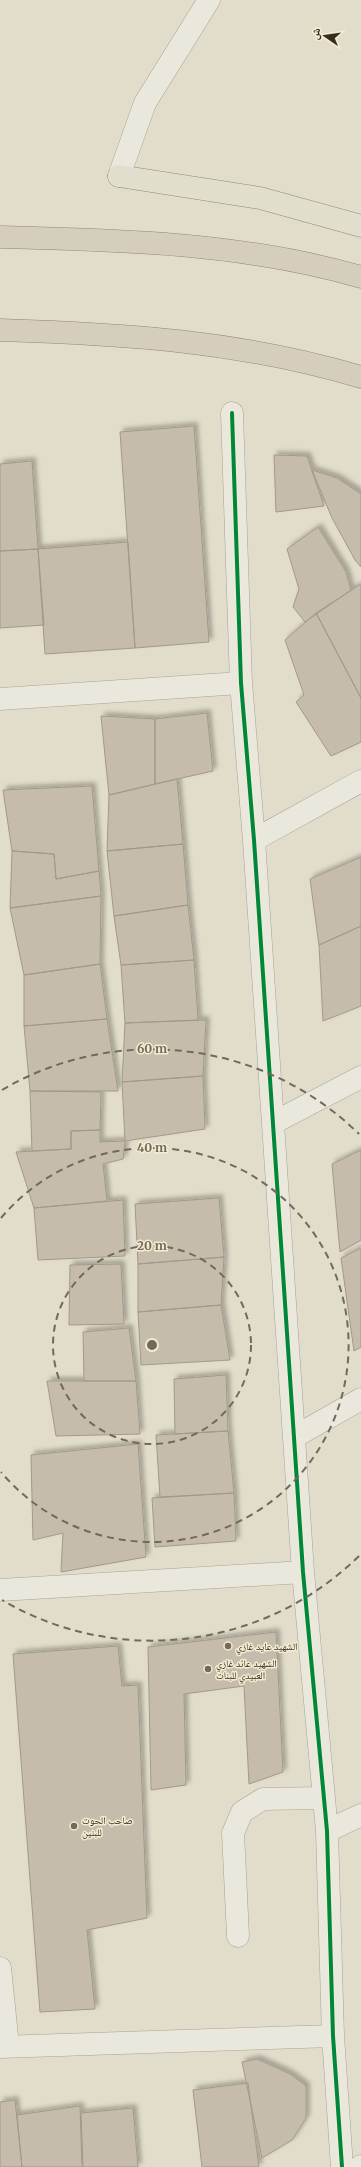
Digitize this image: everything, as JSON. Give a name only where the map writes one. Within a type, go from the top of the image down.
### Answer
[{"type":"highway","points":[[0,237],[101,239],[225,249],[290,260],[361,277]]},
{"type":"highway","points":[[0,330],[141,336],[199,342],[264,352],[318,364],[361,377]]},
{"type":"main road","points":[[119,176],[260,198],[361,226]]},
{"type":"street","points":[[119,176],[145,103],[209,0]]},
{"type":"street","points":[[232,413],[240,683],[254,840],[303,1572],[327,1831],[333,2036],[342,2167]]},
{"type":"street","points":[[0,699],[240,683]]},
{"type":"street","points":[[254,840],[361,781]]},
{"type":"street","points":[[273,1123],[361,1077]]},
{"type":"street","points":[[294,1437],[361,1399]]},
{"type":"street","points":[[0,1590],[303,1572]]},
{"type":"street","points":[[238,1936],[233,1833],[242,1812],[263,1799],[324,1798]]},
{"type":"street","points":[[327,1831],[361,1815]]},
{"type":"street","points":[[0,1968],[4,2047],[333,2036]]},
{"type":"building","points":[[194,426],[209,642],[135,648],[120,432]]},
{"type":"building","points":[[274,455],[307,456],[324,506],[276,512]]},
{"type":"building","points":[[32,461],[38,549],[0,551],[0,464]]},
{"type":"building","points":[[312,470],[337,478],[361,494],[361,567],[355,560],[332,518]]},
{"type":"building","points":[[318,527],[346,572],[351,590],[305,622],[293,607],[299,589],[287,549]]},
{"type":"building","points":[[128,542],[135,648],[45,654],[38,549]]},
{"type":"building","points":[[38,549],[44,625],[0,628],[0,551]]},
{"type":"building","points":[[361,584],[361,698],[316,613]]},
{"type":"building","points":[[316,613],[361,698],[361,742],[331,756],[296,702],[304,695],[285,640]]},
{"type":"building","points":[[207,713],[213,771],[155,784],[155,719]]},
{"type":"building","points":[[101,716],[155,719],[155,784],[109,795]]},
{"type":"building","points":[[177,779],[183,844],[107,851],[109,795]]},
{"type":"building","points":[[92,786],[99,871],[56,879],[54,854],[12,851],[3,790]]},
{"type":"building","points":[[183,844],[188,905],[114,916],[107,851]]},
{"type":"building","points":[[12,851],[54,854],[56,879],[99,871],[101,896],[10,908]]},
{"type":"building","points":[[361,857],[361,926],[319,945],[310,879]]},
{"type":"building","points":[[101,896],[100,964],[24,975],[10,908]]},
{"type":"building","points":[[188,905],[194,960],[121,965],[114,916]]},
{"type":"building","points":[[361,926],[361,1006],[323,1021],[319,945]]},
{"type":"building","points":[[194,960],[198,1020],[125,1023],[121,965]]},
{"type":"building","points":[[100,964],[107,1019],[24,1026],[24,975]]},
{"type":"building","points":[[107,1019],[118,1091],[30,1091],[24,1026]]},
{"type":"building","points":[[206,1020],[203,1076],[122,1082],[125,1023]]},
{"type":"building","points":[[203,1076],[205,1129],[125,1141],[122,1082]]},
{"type":"building","points":[[30,1091],[101,1092],[100,1130],[71,1131],[71,1149],[32,1151]]},
{"type":"building","points":[[100,1130],[100,1142],[125,1141],[123,1159],[103,1164],[107,1201],[34,1208],[16,1152],[71,1149],[71,1131]]},
{"type":"building","points":[[361,1150],[361,1240],[340,1252],[332,1164]]},
{"type":"building","points":[[219,1198],[224,1257],[138,1264],[135,1204]]},
{"type":"building","points":[[123,1200],[125,1256],[38,1260],[34,1208]]},
{"type":"building","points":[[361,1248],[361,1347],[354,1351],[341,1258]]},
{"type":"building","points":[[224,1257],[221,1305],[138,1312],[138,1264]]},
{"type":"building","points":[[121,1264],[124,1324],[69,1325],[70,1265]]},
{"type":"building","points":[[221,1305],[230,1360],[141,1365],[138,1312]]},
{"type":"building","points":[[129,1328],[136,1381],[84,1381],[83,1332]]},
{"type":"building","points":[[226,1375],[228,1431],[175,1434],[174,1379]]},
{"type":"building","points":[[47,1381],[136,1381],[140,1434],[56,1436]]},
{"type":"building","points":[[228,1431],[234,1493],[160,1497],[156,1435]]},
{"type":"building","points":[[138,1444],[146,1557],[61,1572],[63,1533],[33,1540],[31,1455]]},
{"type":"building","points":[[234,1493],[236,1541],[155,1547],[152,1498]]},
{"type":"building","points":[[276,1632],[283,1772],[249,1784],[244,1686],[184,1694],[186,1785],[151,1790],[148,1647]]},
{"type":"building","points":[[118,1646],[122,1686],[138,1685],[147,1918],[87,1930],[95,2009],[40,2012],[13,1654]]},
{"type":"building","points":[[257,2059],[290,2074],[306,2086],[306,2118],[292,2140],[262,2158],[242,2062]]},
{"type":"building","points":[[248,2083],[259,2167],[202,2167],[193,2090]]},
{"type":"building","points":[[15,2100],[22,2167],[0,2167],[0,2102]]},
{"type":"building","points":[[80,2106],[82,2167],[22,2167],[17,2115]]},
{"type":"building","points":[[133,2108],[138,2167],[83,2167],[81,2113]]},
{"type":"cycle path","points":[[232,413],[241,683],[254,840],[303,1572],[327,1831],[333,2036],[342,2167]]},
{"type":"place","name":"الشهيد عايد غازي","points":[[228,1646]]},
{"type":"place","name":"الشهيد عائد غازي العبيدي للبنات","points":[[208,1669]]},
{"type":"place","name":"صاحب الحوت للبنين","points":[[74,1826]]}]
